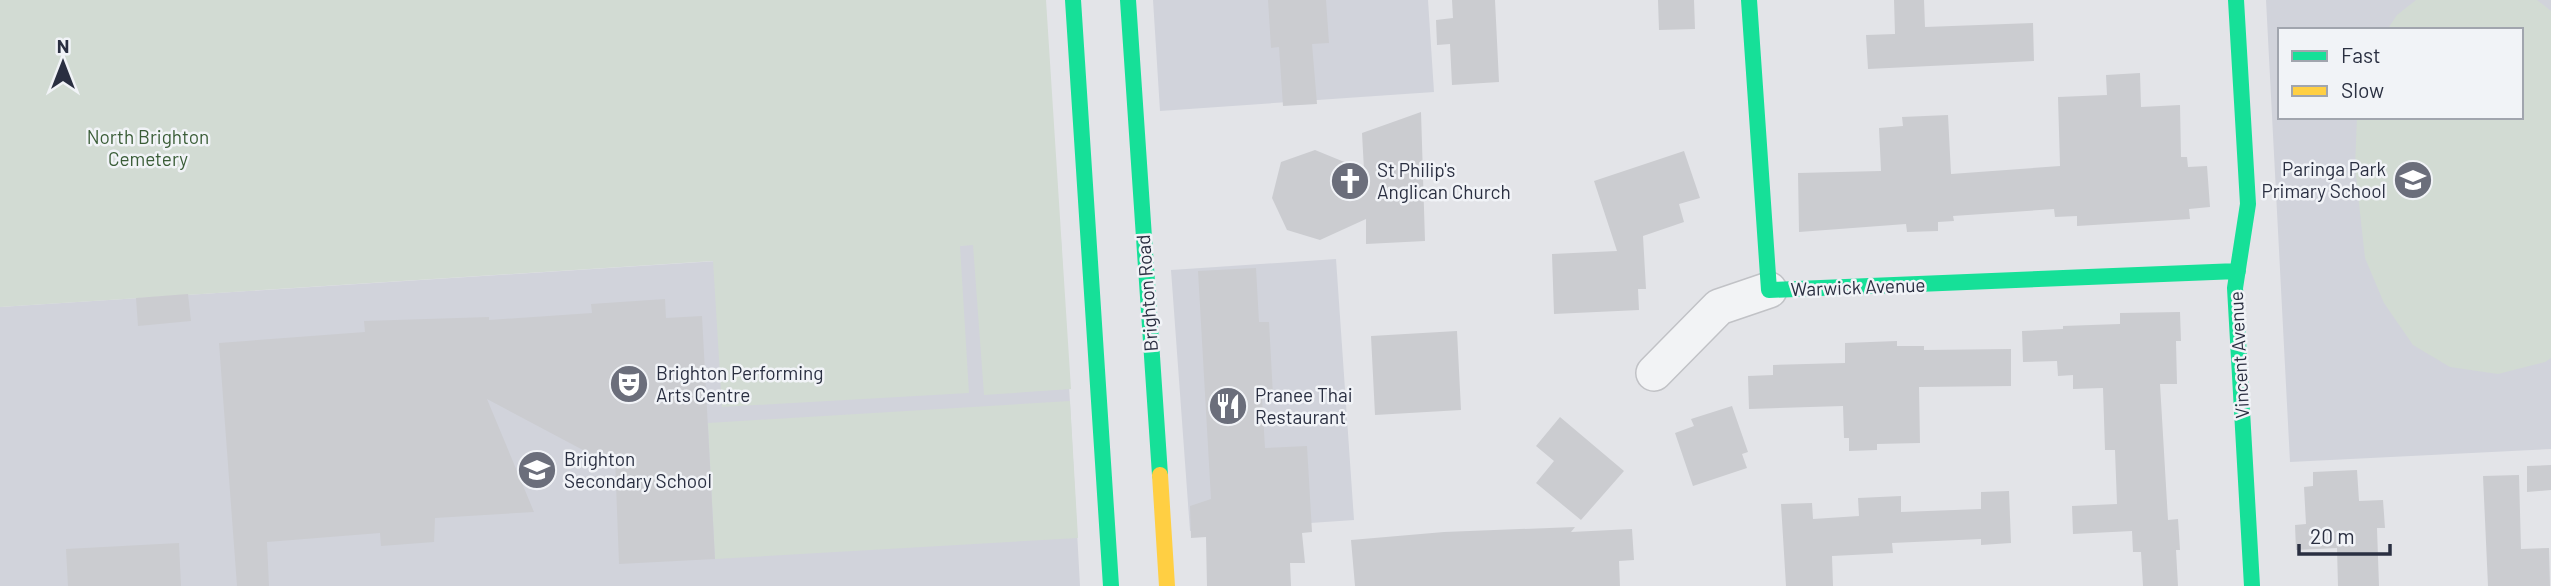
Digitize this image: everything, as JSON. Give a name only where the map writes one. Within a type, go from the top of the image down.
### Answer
[{"type":"street","points":[[1073,0],[1111,586]]},
{"type":"street","name":"Brighton Road","points":[[1128,0],[1167,586]]},
{"type":"street","name":"Warwick Avenue","points":[[1749,0],[1769,290],[2238,271]]},
{"type":"street","name":"Vincent Avenue","points":[[2236,0],[2248,204],[2235,288],[2252,586]]},
{"type":"street","points":[[1654,373],[1719,307],[1769,290]]},
{"type":"shaded area","points":[[1153,0],[1428,0],[1434,92],[1160,111]]},
{"type":"shaded area","name":"Paringa Park Primary School","points":[[2266,0],[2551,0],[2551,449],[2290,462]]},
{"type":"shaded area","name":"Brighton Secondary School","points":[[1061,239],[1080,586],[0,586],[0,307]]},
{"type":"shaded area","points":[[1336,259],[1354,520],[1190,531],[1171,270]]},
{"type":"green space","name":"North Brighton Cemetery","points":[[0,0],[1046,0],[1071,389],[984,395],[973,245],[960,246],[969,393],[722,407],[713,261],[0,307]]},
{"type":"green space","points":[[2416,0],[2537,0],[2551,11],[2551,358],[2545,362],[2498,374],[2450,367],[2413,345],[2384,303],[2365,258],[2355,167],[2357,119],[2523,119],[2523,28],[2388,28],[2397,15]]},
{"type":"green space","points":[[1070,401],[1078,538],[715,559],[708,423]]},
{"type":"building","points":[[1268,0],[1326,0],[1329,43],[1312,44],[1317,104],[1283,106],[1279,47],[1271,48]]},
{"type":"building","points":[[1452,0],[1495,0],[1499,82],[1452,85],[1450,44],[1437,45],[1436,20],[1453,18]]},
{"type":"building","points":[[1658,0],[1694,0],[1695,29],[1659,30]]},
{"type":"building","points":[[1894,0],[1924,0],[1925,27],[2033,23],[2034,61],[1868,69],[1866,35],[1895,34]]},
{"type":"building","points":[[2140,73],[2141,107],[2180,105],[2181,157],[2187,157],[2188,167],[2207,166],[2210,207],[2189,209],[2190,219],[2077,226],[2077,216],[2055,217],[2054,209],[1953,216],[1954,221],[1938,222],[1938,231],[1907,232],[1906,224],[1799,232],[1798,173],[1881,171],[1879,128],[1903,126],[1902,117],[1948,115],[1951,174],[2060,166],[2058,97],[2107,95],[2106,75]]},
{"type":"building","name":"St Philip's Anglican Church","points":[[1421,112],[1425,241],[1366,244],[1366,219],[1320,240],[1287,230],[1272,198],[1281,162],[1315,150],[1364,170],[1362,133]]},
{"type":"building","points":[[1684,151],[1700,198],[1679,204],[1684,222],[1643,236],[1646,289],[1638,289],[1639,310],[1554,314],[1552,254],[1617,251],[1594,181]]},
{"type":"building","points":[[1256,268],[1259,322],[1269,322],[1273,396],[1262,397],[1265,448],[1307,446],[1312,532],[1302,533],[1305,563],[1290,563],[1291,586],[1207,586],[1206,537],[1191,538],[1190,506],[1211,499],[1198,271]]},
{"type":"building","points":[[188,294],[191,321],[138,326],[136,298]]},
{"type":"building","points":[[665,299],[666,318],[702,316],[715,559],[619,564],[615,457],[598,458],[487,399],[534,512],[435,518],[434,542],[381,546],[380,533],[267,542],[269,586],[237,586],[219,343],[365,332],[364,321],[489,317],[489,320],[592,313],[591,304]]},
{"type":"building","points":[[2180,312],[2181,341],[2176,341],[2177,384],[2160,384],[2168,520],[2178,519],[2178,586],[2143,586],[2141,552],[2133,552],[2132,531],[2073,534],[2072,506],[2117,504],[2115,450],[2105,450],[2103,388],[2073,389],[2073,375],[2058,376],[2057,361],[2023,362],[2022,331],[2120,324],[2120,313]]},
{"type":"building","points":[[1457,331],[1461,410],[1375,415],[1371,336]]},
{"type":"building","points":[[1897,341],[1897,346],[1924,346],[1924,350],[2011,349],[2011,386],[1919,387],[1920,443],[1877,444],[1877,450],[1849,451],[1849,438],[1844,438],[1843,406],[1749,409],[1748,376],[1773,375],[1773,365],[1845,363],[1845,343]]},
{"type":"building","points":[[1732,406],[1748,452],[1742,454],[1747,468],[1693,486],[1675,433],[1694,426],[1691,419]]},
{"type":"building","points":[[1560,417],[1624,471],[1581,520],[1536,483],[1554,461],[1536,446]]},
{"type":"building","points":[[2551,465],[2551,490],[2527,492],[2527,466]]},
{"type":"building","points":[[2357,470],[2359,501],[2383,500],[2385,528],[2377,528],[2379,586],[2338,586],[2337,548],[2296,550],[2295,525],[2306,524],[2304,487],[2313,486],[2313,472]]},
{"type":"building","points":[[2519,475],[2521,549],[2549,548],[2550,586],[2488,586],[2483,476]]},
{"type":"building","points":[[2009,491],[2011,543],[1981,545],[1981,539],[1892,543],[1893,553],[1832,556],[1833,586],[1786,586],[1781,504],[1812,503],[1813,519],[1859,516],[1858,498],[1901,496],[1901,512],[1981,509],[1981,492]]},
{"type":"building","points":[[1575,527],[1571,532],[1632,529],[1634,560],[1619,561],[1620,586],[1355,586],[1351,540],[1444,532]]},
{"type":"building","points":[[179,543],[181,586],[68,586],[66,549]]},
{"type":"traffic: fast","points":[[1073,0],[1111,586]]},
{"type":"traffic: fast","points":[[1128,0],[1160,475]]},
{"type":"traffic: fast","points":[[1749,0],[1769,290],[2238,271]]},
{"type":"traffic: fast","points":[[2236,0],[2248,204],[2235,288],[2252,586]]},
{"type":"traffic: slow","points":[[1160,475],[1167,586]]},
{"type":"place","name":"Paringa Park Primary School","points":[[2413,180]]},
{"type":"place","name":"St Philip's Anglican Church","points":[[1350,181]]},
{"type":"place","name":"Brighton Performing Arts Centre","points":[[629,384]]},
{"type":"place","name":"Pranee Thai Restaurant","points":[[1228,406]]},
{"type":"place","name":"Brighton Secondary School","points":[[537,470]]}]
